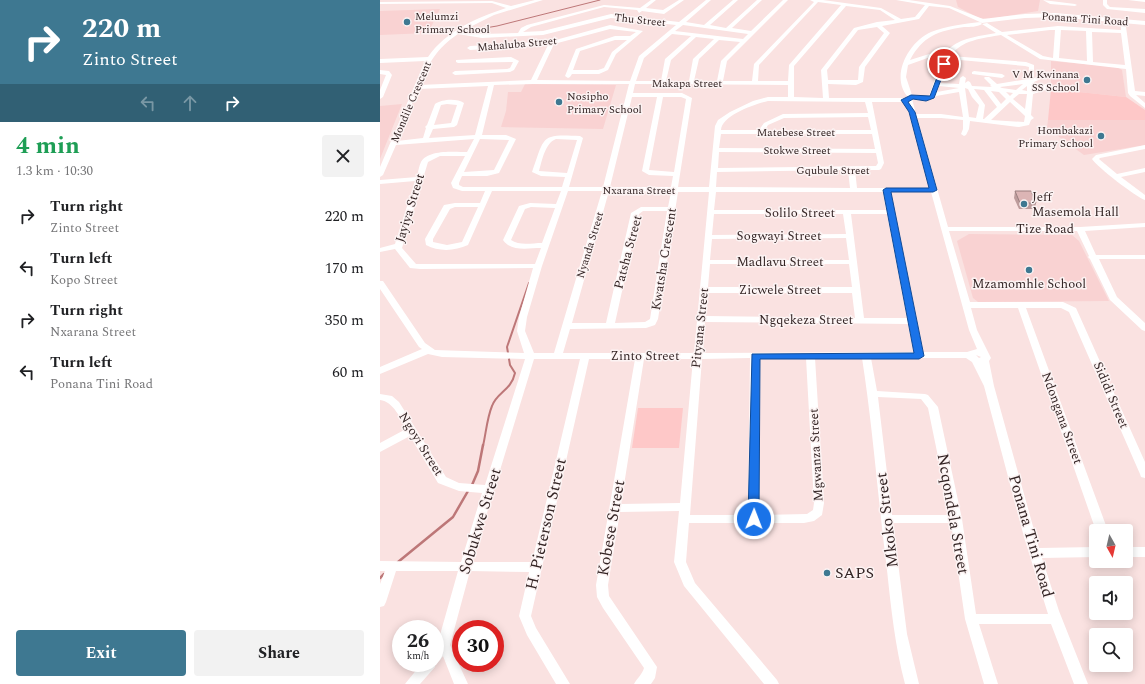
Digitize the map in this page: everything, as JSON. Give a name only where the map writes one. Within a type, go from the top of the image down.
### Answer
[{"type":"street","points":[[380,3],[386,0]]},
{"type":"street","points":[[380,3],[494,2],[500,0]]},
{"type":"street","name":"Mondile Crescent","points":[[380,175],[428,59],[457,32],[482,19],[511,8],[541,0]]},
{"type":"street","points":[[631,18],[654,0]]},
{"type":"street","points":[[519,35],[523,29],[529,26],[604,6],[666,12],[682,0]]},
{"type":"street","name":"Nyanda Street","points":[[558,356],[606,190],[632,83],[642,56],[709,0]]},
{"type":"street","points":[[706,26],[736,0]]},
{"type":"street","points":[[728,29],[760,0]]},
{"type":"street","points":[[720,83],[722,63],[786,0]]},
{"type":"street","points":[[810,0],[882,9],[900,21]]},
{"type":"street","points":[[898,0],[956,9],[1040,57],[1127,67]]},
{"type":"street","points":[[1045,0],[1050,3],[1075,2],[1075,16]]},
{"type":"street","points":[[1105,0],[1105,5],[1109,8],[1145,11]]},
{"type":"street","points":[[1130,0],[1145,1]]},
{"type":"street","points":[[755,82],[756,65],[817,1]]},
{"type":"street","points":[[494,2],[511,8]]},
{"type":"street","points":[[791,99],[791,66],[844,4]]},
{"type":"street","points":[[826,98],[826,67],[855,30],[859,27],[919,17],[928,4]]},
{"type":"street","name":"Ponana Tini Road","points":[[1081,684],[1056,619],[1035,553],[989,386],[976,357],[973,330],[912,114],[905,98],[905,87],[902,72],[915,47],[922,39],[942,30],[1036,15],[1075,16],[1145,23]]},
{"type":"street","name":"Thu Street","points":[[457,32],[482,36],[546,33],[609,16],[681,23],[752,33]]},
{"type":"street","points":[[1123,21],[1131,93],[1134,99],[1145,106]]},
{"type":"street","points":[[825,82],[856,83],[861,81],[861,68],[887,33],[877,24]]},
{"type":"street","name":"Mahaluba Street","points":[[470,48],[552,43],[613,27],[640,31],[633,38]]},
{"type":"street","points":[[934,94],[939,74],[952,50],[961,42],[1059,28],[1124,32]]},
{"type":"street","points":[[1056,60],[1057,30],[1059,28]]},
{"type":"street","points":[[1089,29],[1090,63]]},
{"type":"street","points":[[671,32],[743,42]]},
{"type":"street","points":[[663,83],[668,60],[695,35]]},
{"type":"street","points":[[451,85],[458,61],[482,36]]},
{"type":"street","points":[[565,83],[578,50],[615,38],[633,38]]},
{"type":"street","points":[[570,72],[599,72],[606,69],[614,53],[633,38]]},
{"type":"street","points":[[691,83],[696,59],[718,38]]},
{"type":"street","points":[[533,82],[552,43]]},
{"type":"street","points":[[905,64],[944,51]]},
{"type":"street","points":[[993,61],[994,52]]},
{"type":"street","points":[[912,114],[1025,125],[1028,123],[1031,117],[1030,80],[1033,68],[1031,65],[949,56]]},
{"type":"street","points":[[380,61],[428,59]]},
{"type":"street","points":[[455,73],[508,71],[512,69],[516,61],[511,59],[458,61]]},
{"type":"street","points":[[380,72],[386,72],[389,75],[380,97]]},
{"type":"street","points":[[974,73],[988,76],[1002,76]]},
{"type":"street","points":[[964,134],[966,131],[966,119],[961,88],[963,76],[982,104]]},
{"type":"street","points":[[988,76],[995,86],[1031,117]]},
{"type":"street","points":[[982,121],[981,96],[986,88],[988,76]]},
{"type":"street","points":[[986,88],[1040,78]]},
{"type":"street","points":[[982,121],[1030,80]]},
{"type":"street","name":"Makapa Street","points":[[416,87],[533,82],[790,83]]},
{"type":"street","points":[[393,143],[478,137],[506,137],[513,139],[497,172],[487,174],[459,174],[478,137],[492,83]]},
{"type":"street","points":[[937,84],[961,88],[986,88],[1031,93],[1044,89],[1048,85]]},
{"type":"street","name":"Pityana Street","points":[[772,684],[690,586],[680,562],[697,355],[719,124],[723,118],[755,103],[768,99],[919,99],[930,98],[934,94],[961,88]]},
{"type":"street","points":[[986,88],[999,107]]},
{"type":"street","points":[[1131,93],[1145,94]]},
{"type":"street","name":"Kwatsha Crescent","points":[[567,326],[646,325],[654,321],[689,98],[685,95],[630,95]]},
{"type":"street","points":[[660,95],[645,170],[647,173],[677,174]]},
{"type":"street","name":"Gqubule Street","points":[[714,170],[851,170],[880,168],[868,98]]},
{"type":"street","points":[[425,141],[428,127],[439,103],[461,103],[454,125],[428,127]]},
{"type":"street","points":[[968,103],[999,107]]},
{"type":"street","points":[[761,132],[766,124],[783,116],[871,115]]},
{"type":"street","name":"Matebese Street","points":[[718,132],[874,132]]},
{"type":"street","points":[[530,356],[522,336],[521,325],[538,266],[560,206],[580,139],[574,136],[555,137],[549,139],[545,144],[535,172],[541,174],[569,175]]},
{"type":"street","points":[[1144,197],[1096,161],[1096,158],[1145,148]]},
{"type":"street","name":"Stokwe Street","points":[[716,150],[878,151]]},
{"type":"street","name":"Jayiya Street","points":[[469,154],[431,157],[425,161],[418,179],[398,246],[413,266],[538,266]]},
{"type":"street","points":[[851,170],[854,190]]},
{"type":"street","points":[[1115,176],[1145,170]]},
{"type":"street","name":"Nxarana Street","points":[[459,174],[455,183],[459,188],[489,190],[933,190]]},
{"type":"street","points":[[380,182],[418,179]]},
{"type":"street","points":[[482,205],[455,205],[444,210],[429,241],[434,246],[456,246],[466,242],[489,190]]},
{"type":"street","points":[[886,190],[919,356]]},
{"type":"street","points":[[546,245],[517,246],[506,240],[522,208],[530,205],[560,206]]},
{"type":"street","name":"Patsha Street","points":[[610,326],[635,213],[641,209],[671,209]]},
{"type":"street","name":"Solilo Street","points":[[711,212],[890,212]]},
{"type":"street","points":[[847,213],[860,320]]},
{"type":"street","name":"Tize Road","points":[[944,229],[1080,229],[1145,225]]},
{"type":"street","points":[[1080,229],[1092,257],[1113,298],[1145,328]]},
{"type":"street","name":"Sogwayi Street","points":[[709,237],[850,236]]},
{"type":"street","points":[[380,250],[398,246]]},
{"type":"street","points":[[1092,257],[1142,258],[1145,267]]},
{"type":"street","name":"Madlavu Street","points":[[706,262],[853,262]]},
{"type":"street","points":[[380,283],[422,345],[428,350],[380,371]]},
{"type":"street","name":"Zicwele Street","points":[[704,290],[856,290]]},
{"type":"street","points":[[966,305],[1022,305]]},
{"type":"street","name":"Sididi Street","points":[[1022,305],[1063,305],[1070,308],[1077,316],[1145,474]]},
{"type":"street","name":"Ndongana Street","points":[[1022,305],[1100,524]]},
{"type":"street","name":"Ngqekeza Street","points":[[701,319],[912,321]]},
{"type":"street","name":"Zinto Street","points":[[428,350],[433,353],[451,355],[976,357]]},
{"type":"street","name":"Kobese Street","points":[[640,355],[602,592],[607,604],[651,667],[648,678],[641,684]]},
{"type":"street","name":"Sobukwe Street","points":[[444,645],[465,567],[530,356]]},
{"type":"street","name":"H. Pieterson Street","points":[[563,684],[527,623],[526,608],[585,356]]},
{"type":"street","points":[[754,519],[756,356]]},
{"type":"street","name":"Mgwanza Street","points":[[683,519],[804,519],[810,518],[818,512],[819,503],[810,356]]},
{"type":"street","name":"Mkoko Street","points":[[866,356],[873,394],[886,519],[902,642],[912,684]]},
{"type":"street","name":"Ncqondela Street","points":[[873,394],[917,395],[926,397],[931,404],[956,519],[971,619],[991,684]]},
{"type":"street","name":"Ngoyi Street","points":[[380,396],[389,398],[396,404],[442,480],[459,487],[489,489]]},
{"type":"street","points":[[380,448],[411,431]]},
{"type":"street","points":[[615,508],[684,507]]},
{"type":"street","points":[[886,519],[956,519]]},
{"type":"street","points":[[1035,553],[1089,552]]},
{"type":"street","points":[[1133,552],[1145,552]]},
{"type":"street","points":[[380,566],[535,567]]},
{"type":"street","points":[[380,602],[392,566]]},
{"type":"street","points":[[971,619],[1056,619]]},
{"type":"street","points":[[444,645],[461,684]]},
{"type":"street","points":[[412,684],[422,672]]},
{"type":"shaded area","points":[[956,0],[1040,0],[1038,11],[989,19],[979,18],[958,7]]},
{"type":"shaded area","name":"Melumzi Primary School","points":[[440,9],[428,33],[380,35],[380,11]]},
{"type":"shaded area","name":"V M Kwinana SS School","points":[[1051,61],[1117,67],[1122,70],[1126,97],[1051,89]]},
{"type":"shaded area","name":"Nosipho Primary School","points":[[525,84],[616,85],[603,129],[501,127],[506,111],[508,92],[521,92]]},
{"type":"shaded area","points":[[1051,89],[1126,97],[1145,110],[1145,120],[1048,120]]},
{"type":"shaded area","points":[[402,104],[380,159],[380,106]]},
{"type":"shaded area","name":"Hombakazi Primary School","points":[[1048,120],[1145,120],[1145,145],[1084,155],[1047,128]]},
{"type":"shaded area","name":"Mzamomhle School","points":[[969,234],[1072,235],[1079,241],[1109,301],[978,302],[973,298],[957,241]]},
{"type":"shaded area","points":[[638,408],[683,408],[679,448],[632,448]]},
{"type":"building","points":[[1015,191],[1031,191],[1036,203],[1020,203]]},
{"type":"waterway","points":[[467,31],[497,26],[600,0]]},
{"type":"waterway","points":[[483,446],[490,411],[494,401],[507,388],[515,373],[510,365],[507,347],[529,283]]},
{"type":"waterway","points":[[472,485],[478,471],[483,445]]},
{"type":"waterway","points":[[398,562],[453,517],[468,491]]},
{"type":"waterway","points":[[380,578],[384,574]]},
{"type":"place","name":"Melumzi Primary School","points":[[407,22]]},
{"type":"place","name":"V M Kwinana SS School","points":[[1087,80]]},
{"type":"place","name":"Nosipho Primary School","points":[[559,102]]},
{"type":"place","name":"Hombakazi Primary School","points":[[1101,136]]},
{"type":"place","name":"Jeff Masemola Hall","points":[[1024,204]]},
{"type":"place","name":"Mzamomhle School","points":[[1029,270]]},
{"type":"place","name":"SAPS","points":[[827,573]]},
{"type":"route","points":[[754,519],[756,356],[919,356],[886,190],[933,190],[912,112],[904,100],[910,100],[912,99],[911,97],[919,99],[932,97],[939,74],[944,64]]}]
